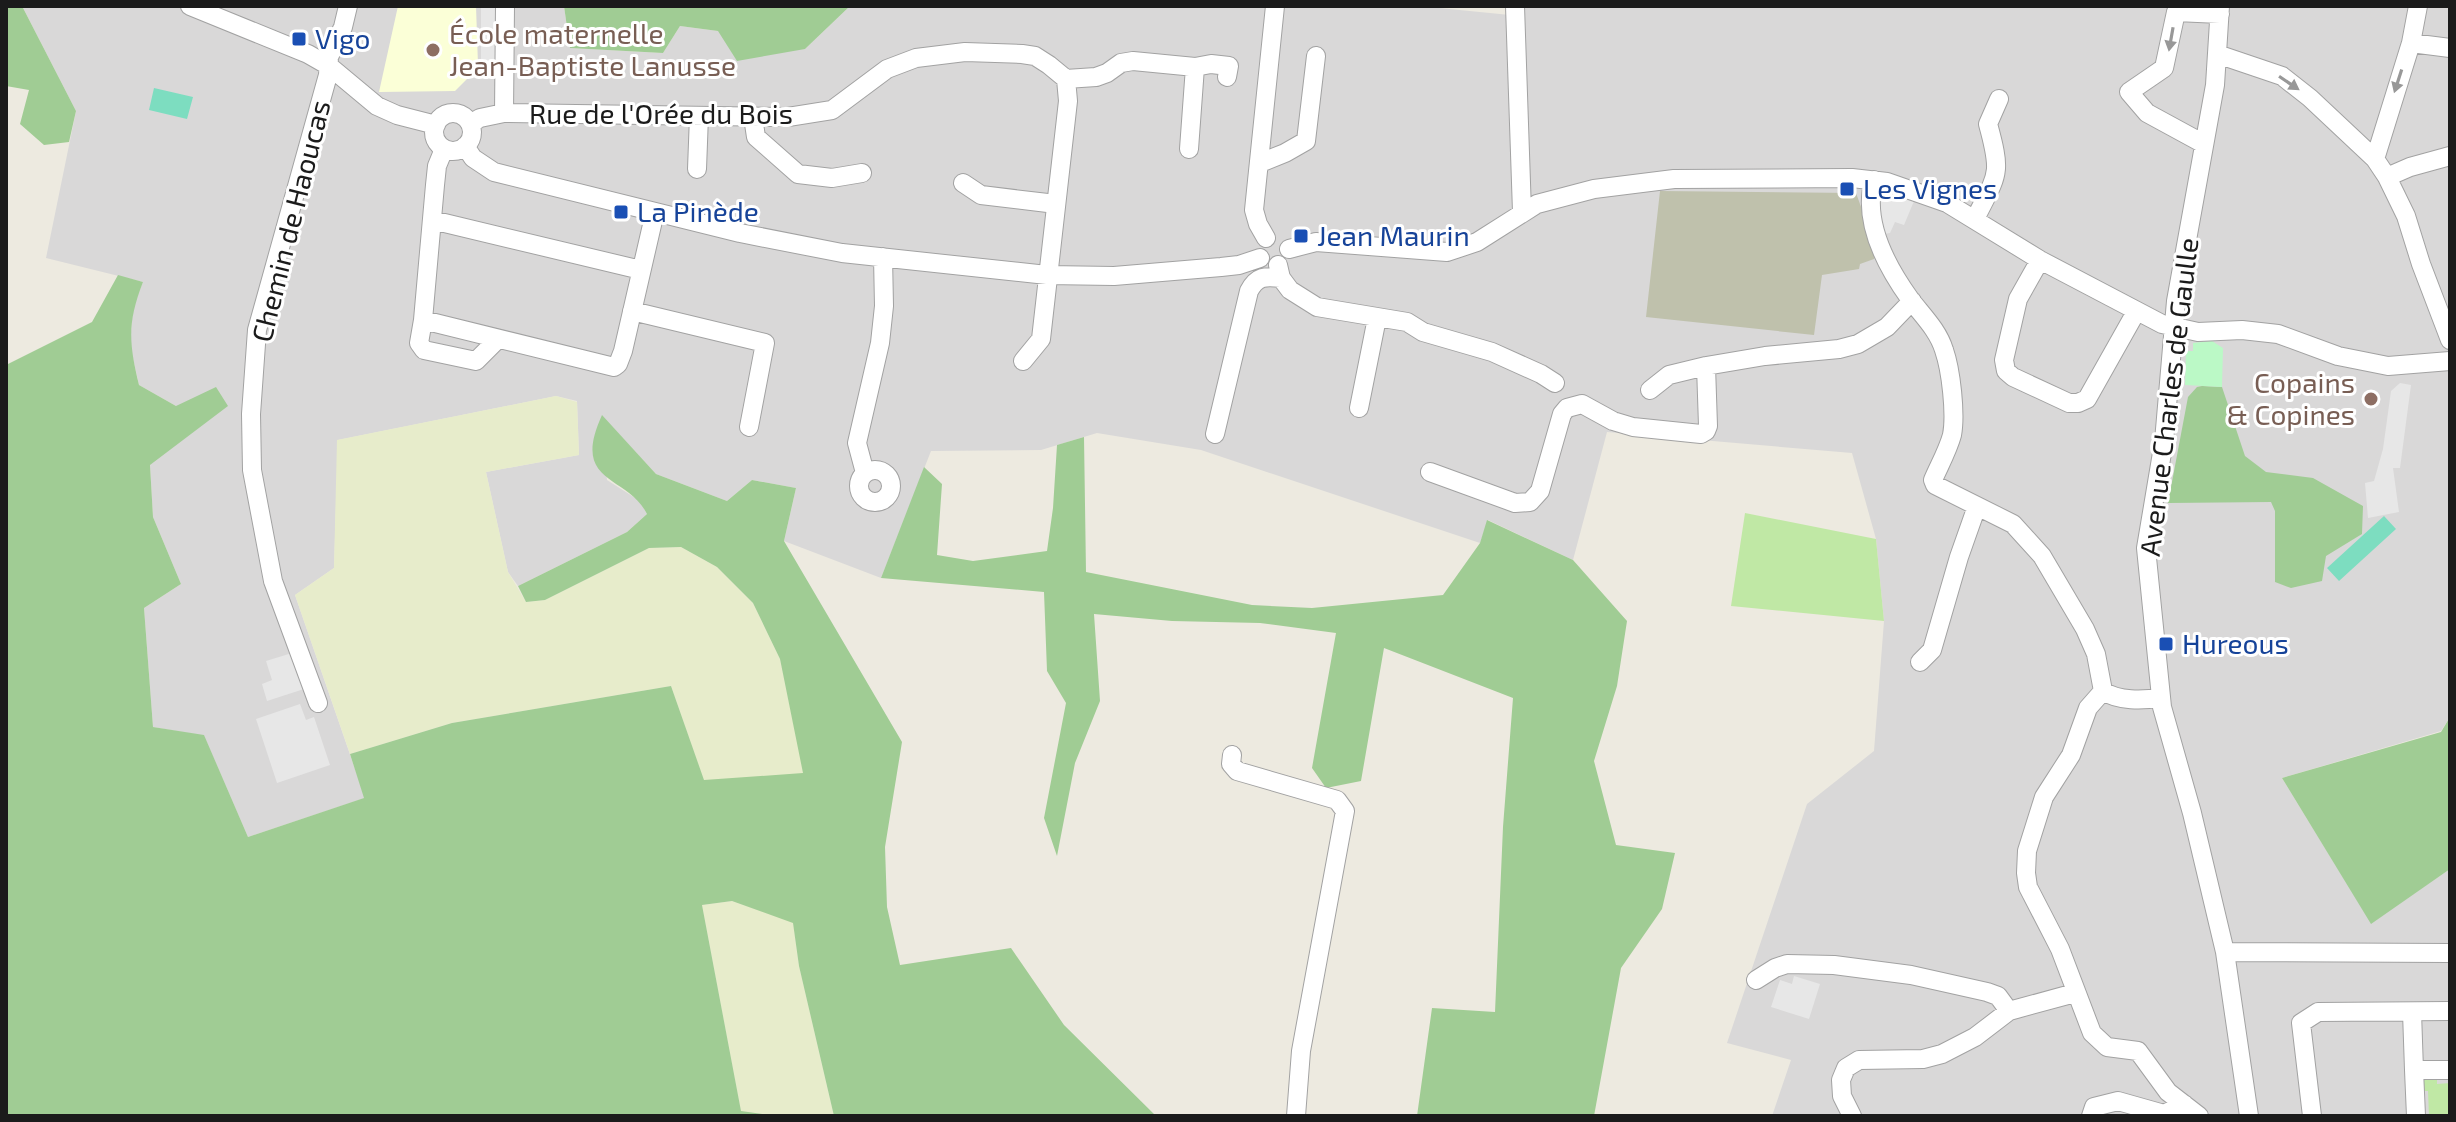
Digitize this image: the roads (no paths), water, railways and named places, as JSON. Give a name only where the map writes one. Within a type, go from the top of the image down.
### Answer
[{"type":"street","points":[[190,6],[301,51],[329,66],[377,106],[397,115],[436,125]]},
{"type":"street","name":"Chemin de Haoucas","points":[[318,703],[273,581],[252,470],[251,414],[257,330],[329,57],[343,27],[348,6]]},
{"type":"street","points":[[504,113],[505,6]]},
{"type":"street","points":[[1266,238],[1254,210],[1275,6]]},
{"type":"street","points":[[1515,6],[1522,212]]},
{"type":"street","points":[[2375,159],[2411,43],[2418,6]]},
{"type":"street","points":[[2204,144],[2147,113],[2129,92],[2164,68],[2176,12],[2220,10]]},
{"type":"street","name":"Avenue Charles de Gaulle","points":[[2220,10],[2204,144],[2176,301],[2164,441],[2146,548],[2161,697],[2225,952],[2249,1116]]},
{"type":"street","points":[[2411,43],[2450,48]]},
{"type":"street","name":"Rue de l'Orée du Bois","points":[[470,124],[480,118],[504,113],[788,117],[832,110],[887,69],[916,58],[953,54],[1035,56],[1066,79]]},
{"type":"street","points":[[2217,54],[2282,76],[2375,159],[2406,216],[2450,340]]},
{"type":"street","points":[[1260,163],[1306,141],[1316,56]]},
{"type":"street","points":[[1023,361],[1041,339],[1068,101],[1066,79],[1096,77],[1121,63],[1133,61],[1195,67],[1211,64],[1229,66],[1227,77]]},
{"type":"street","points":[[1189,149],[1195,67]]},
{"type":"street","points":[[1975,219],[1996,177],[1997,156],[1988,124],[1999,99]]},
{"type":"street","points":[[450,113],[462,115],[470,124],[472,135],[465,146],[451,151],[444,149],[436,139],[436,125],[450,113]]},
{"type":"street","points":[[697,169],[699,116]]},
{"type":"street","points":[[753,117],[756,137],[798,174],[832,178],[862,173]]},
{"type":"street","points":[[465,146],[473,158],[494,172],[799,246],[1047,275],[1114,276],[1184,271],[1239,265],[1260,258]]},
{"type":"street","points":[[444,149],[437,166],[419,343],[424,350],[476,361],[498,339]]},
{"type":"street","points":[[2387,177],[2450,156]]},
{"type":"street","points":[[1874,180],[1874,227],[1894,276],[1938,335],[1949,371],[1952,435],[1933,480],[1935,485],[2013,524],[2042,556],[2085,629],[2096,654],[2103,691],[2136,699],[2161,697]]},
{"type":"street","points":[[1289,249],[1316,242],[1447,252],[1477,242],[1522,212],[1553,198],[1652,181],[1874,180],[1947,203],[2040,260],[2136,312],[2174,327],[2198,332],[2242,330],[2278,334],[2338,356],[2388,366],[2450,361]]},
{"type":"street","points":[[963,183],[981,195],[1056,204]]},
{"type":"street","points":[[423,320],[614,367],[623,351],[655,212]]},
{"type":"street","points":[[432,220],[641,270]]},
{"type":"street","points":[[1289,249],[1280,237],[1266,238],[1259,246],[1260,258],[1280,272],[1299,298],[1317,307],[1407,322],[1423,332],[1492,352],[1555,383]]},
{"type":"street","points":[[1280,272],[1289,249]]},
{"type":"street","points":[[865,473],[857,443],[880,343],[884,306],[883,257]]},
{"type":"street","points":[[2040,260],[2018,299],[2004,360],[2006,371],[2013,377],[2069,403],[2087,399],[2136,312]]},
{"type":"street","points":[[1215,434],[1249,291],[1261,277],[1280,272]]},
{"type":"street","points":[[1650,390],[1669,375],[1706,366],[1858,344],[1887,327],[1912,301]]},
{"type":"street","points":[[632,311],[765,343],[749,427]]},
{"type":"street","points":[[1359,408],[1377,318]]},
{"type":"street","points":[[1430,472],[1515,503],[1530,502],[1540,491],[1562,414],[1575,405],[1582,404],[1613,421],[1633,427],[1701,434],[1706,431],[1706,366]]},
{"type":"street","points":[[1920,662],[1932,650],[1977,506]]},
{"type":"street","points":[[2103,691],[2088,708],[2071,755],[2044,797],[2027,851],[2028,887],[2060,949],[2092,1033],[2107,1047],[2138,1051],[2168,1092],[2199,1116]]},
{"type":"street","points":[[1232,755],[1231,764],[1237,771],[1337,800],[1345,811],[1301,1051],[1296,1116]]},
{"type":"street","points":[[2225,952],[2450,953]]},
{"type":"street","points":[[1756,980],[1787,964],[1834,965],[1911,975],[1987,992],[1998,996],[2009,1011]]},
{"type":"street","points":[[1852,1116],[1842,1096],[1841,1080],[1846,1068],[1859,1060],[1923,1059],[1942,1054],[1975,1037],[2009,1011],[2075,993]]},
{"type":"street","points":[[2312,1116],[2301,1023],[2318,1012],[2450,1011]]},
{"type":"street","points":[[2412,1012],[2416,1116]]},
{"type":"street","points":[[2414,1070],[2450,1070]]},
{"type":"street","points":[[2091,1116],[2094,1107],[2118,1101],[2164,1114],[2184,1104]]},
{"type":"place","name":"Vigo","points":[[299,39]]},
{"type":"place","name":"École maternelle Jean-Baptiste Lanusse","points":[[433,50]]},
{"type":"place","name":"Les Vignes","points":[[1847,189]]},
{"type":"place","name":"La Pinède","points":[[621,212]]},
{"type":"place","name":"Jean Maurin","points":[[1301,236]]},
{"type":"place","name":"Copains & Copines","points":[[2371,399]]},
{"type":"place","name":"Hureous","points":[[2166,644]]}]
